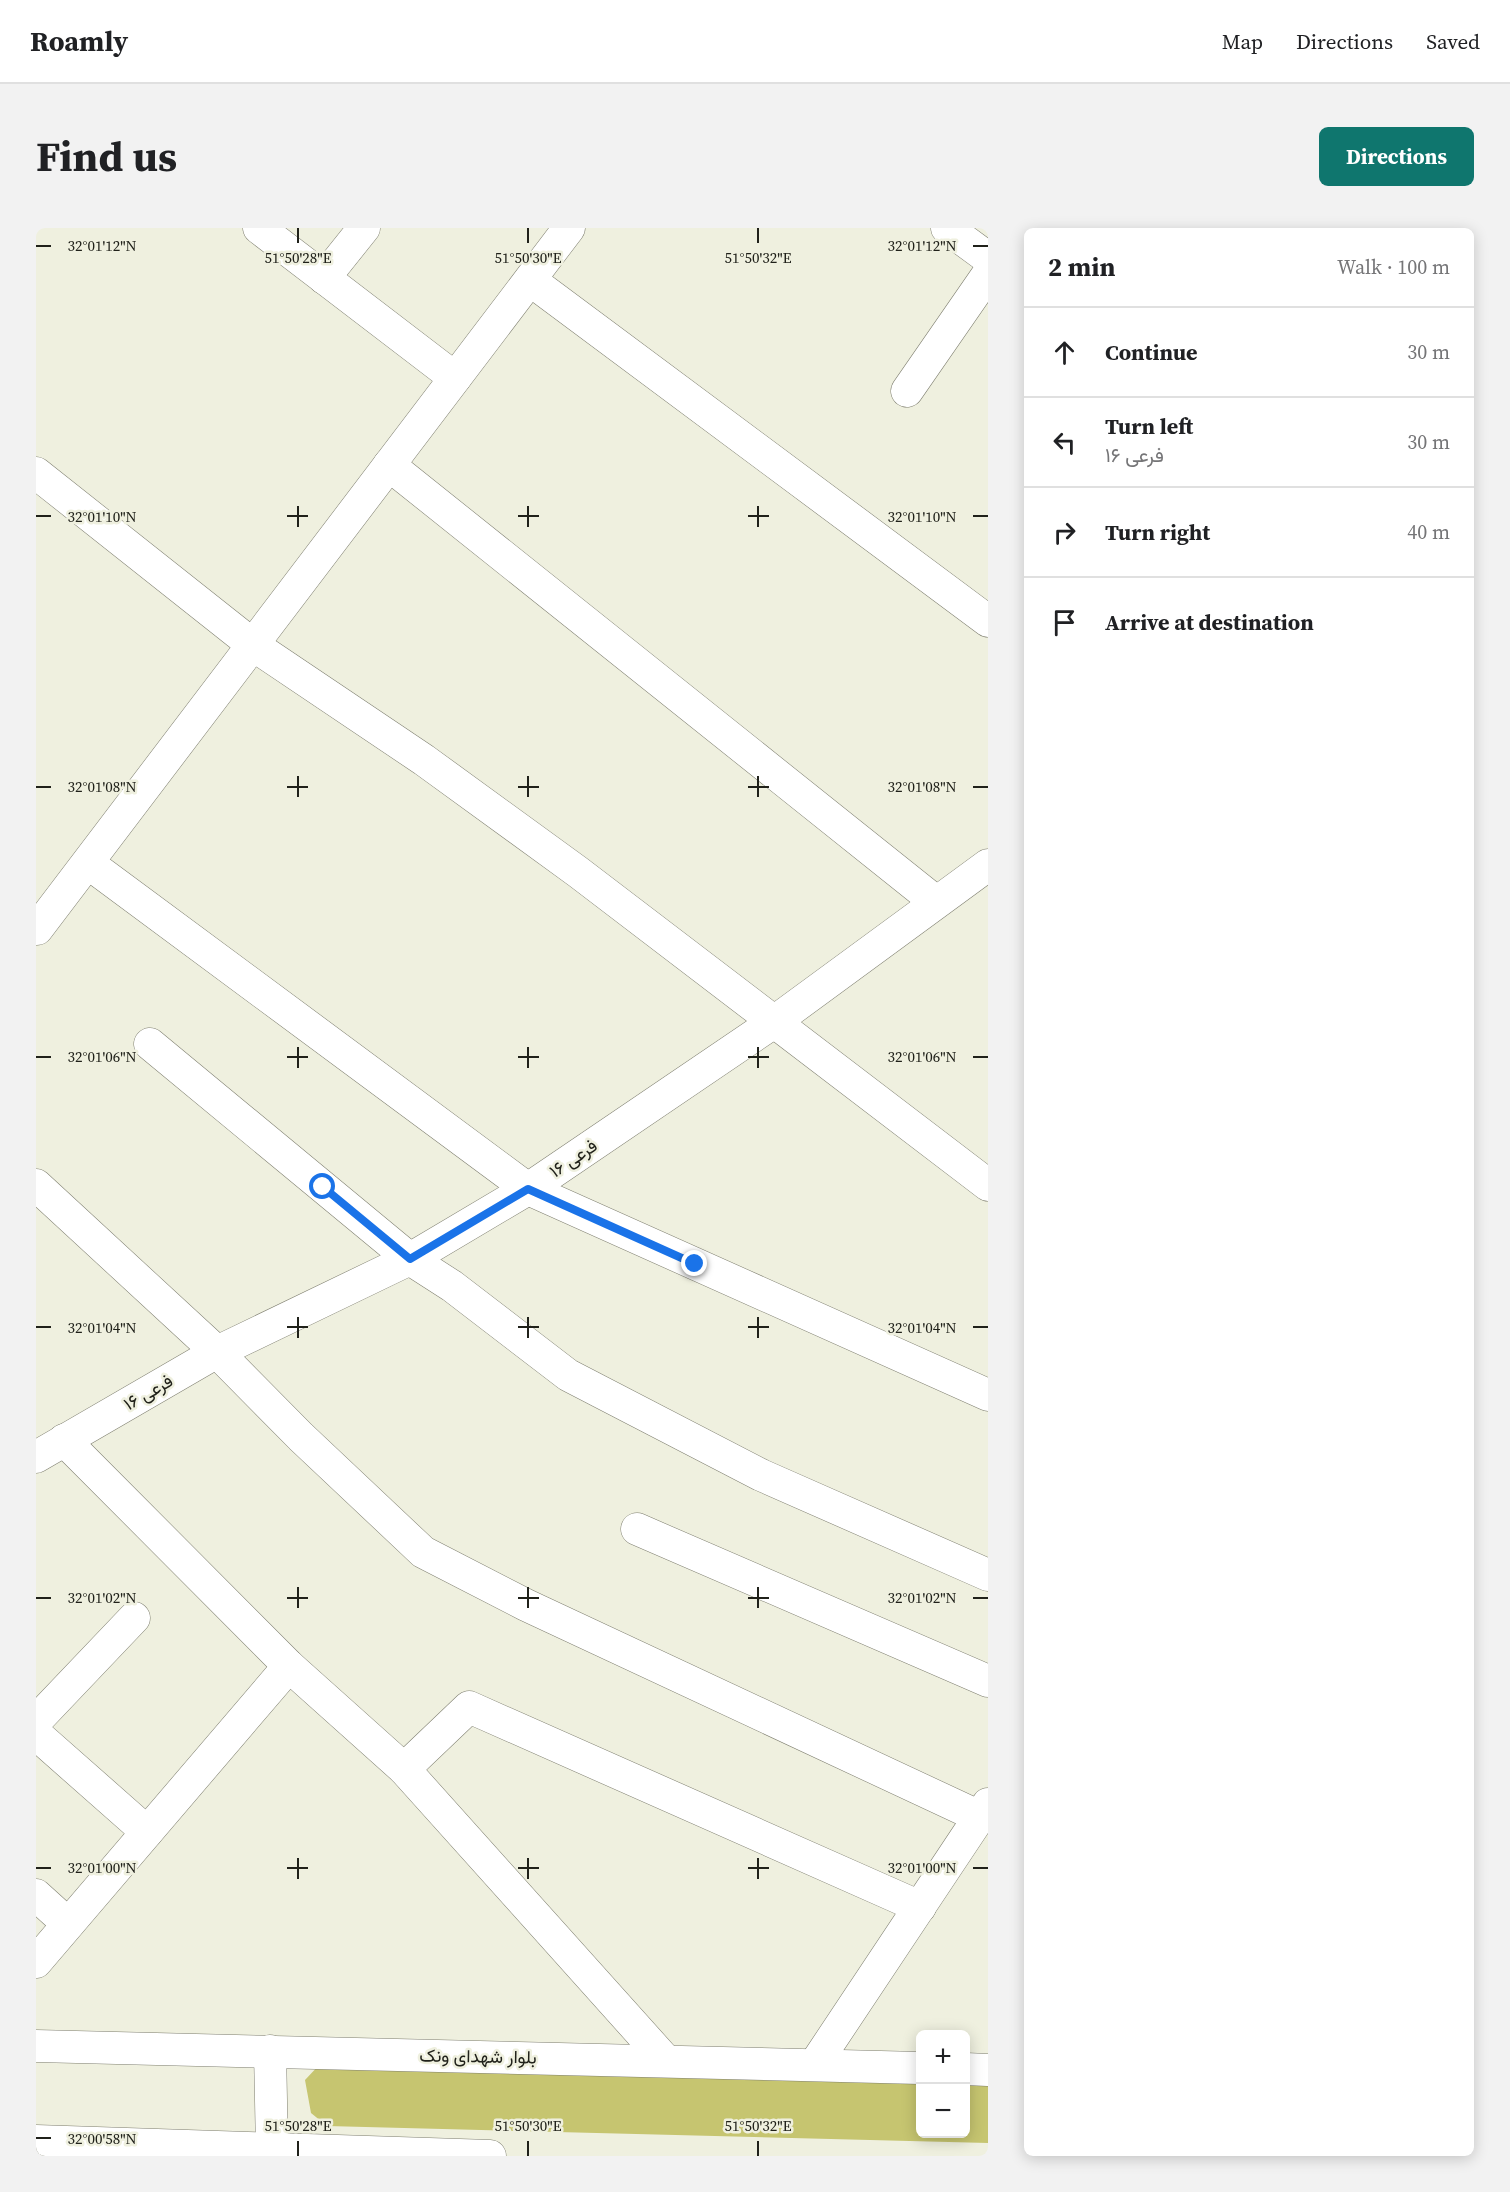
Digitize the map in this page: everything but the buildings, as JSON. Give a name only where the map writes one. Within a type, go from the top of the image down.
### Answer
[{"type":"street","points":[[259,228],[455,378]]},
{"type":"street","points":[[324,278],[364,228]]},
{"type":"street","points":[[37,929],[569,228]]},
{"type":"street","points":[[947,228],[988,258]]},
{"type":"street","points":[[907,391],[988,274]]},
{"type":"street","points":[[530,280],[988,621]]},
{"type":"street","points":[[389,465],[936,902]]},
{"type":"street","points":[[36,473],[253,645],[424,760],[578,872],[988,1185]]},
{"type":"street","points":[[88,863],[528,1189],[988,1395]]},
{"type":"street","name":"فرعی ۱۶","points":[[36,1457],[217,1352],[410,1259],[528,1189],[774,1022],[988,866]]},
{"type":"street","points":[[150,1044],[410,1259],[452,1286],[568,1375],[761,1475],[988,1575]]},
{"type":"street","points":[[36,1185],[217,1352],[301,1437],[423,1552],[526,1605],[984,1811],[815,2064]]},
{"type":"street","points":[[64,1440],[289,1666],[404,1769],[666,2061]]},
{"type":"street","points":[[637,1529],[988,1681]]},
{"type":"street","points":[[36,1721],[134,1618]]},
{"type":"street","points":[[36,1962],[289,1666]]},
{"type":"street","points":[[404,1769],[469,1707],[920,1907]]},
{"type":"street","points":[[36,1734],[147,1832]]},
{"type":"street","points":[[36,1895],[68,1924]]},
{"type":"street","name":"بلوار شهدای ونک","points":[[36,2046],[916,2068]]},
{"type":"street","points":[[270,2051],[272,2150]]},
{"type":"street","points":[[970,2069],[988,2070]]},
{"type":"street","points":[[36,2141],[73,2149],[272,2150],[490,2156]]},
{"type":"shaded area","points":[[321,2063],[916,2079],[916,2138],[970,2138],[970,2080],[988,2081],[988,2143],[327,2126],[311,2113],[305,2080]]},
{"type":"route","points":[[323,1187],[410,1259],[528,1189],[695,1264]]}]
